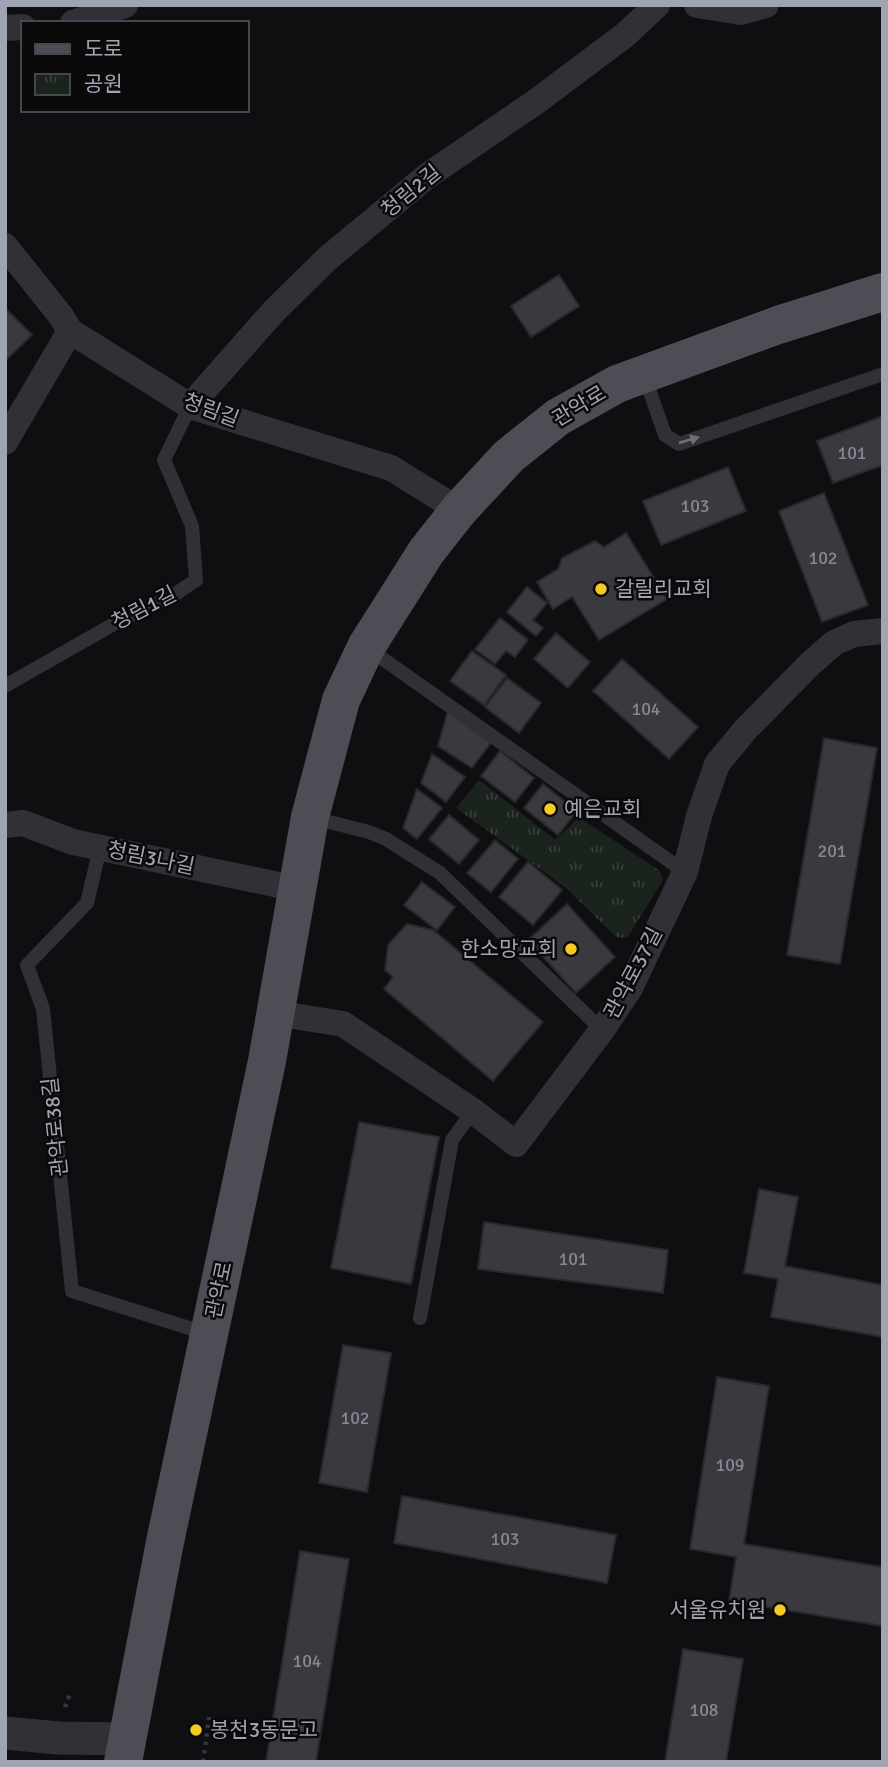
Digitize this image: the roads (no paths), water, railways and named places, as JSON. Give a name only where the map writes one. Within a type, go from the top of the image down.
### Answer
[{"type":"main road","name":"관악로","points":[[126,1750],[165,1542],[275,1013],[310,817],[341,701],[366,647],[426,552],[458,510],[509,456],[558,417],[617,384],[643,374],[883,292]]},
{"type":"street","points":[[79,21],[125,5]]},
{"type":"street","name":"청림2길","points":[[190,406],[274,311],[328,258],[427,176],[537,101],[625,35],[657,5]]},
{"type":"street","points":[[696,5],[741,12],[766,5]]},
{"type":"street","name":"청림길","points":[[5,246],[70,331],[190,406],[391,468],[458,510]]},
{"type":"street","points":[[5,442],[70,331]]},
{"type":"street","name":"관악로37길","points":[[275,1013],[343,1024],[473,1111],[516,1144],[602,1030],[630,988],[685,872],[699,816],[717,764],[746,729],[810,663],[834,643],[854,634],[883,631]]},
{"type":"street","name":"청림3나길","points":[[5,825],[23,823],[73,842],[298,889]]},
{"type":"street","points":[[5,1733],[58,1738],[126,1750]]},
{"type":"lane","points":[[643,374],[665,435],[679,444],[883,374]]},
{"type":"lane","name":"청림1길","points":[[5,686],[119,621],[171,597],[195,580],[192,526],[164,460],[190,406]]},
{"type":"lane","points":[[366,647],[685,872]]},
{"type":"lane","points":[[310,817],[378,835],[440,873],[602,1030]]},
{"type":"lane","name":"관악로38길","points":[[100,848],[88,902],[27,965],[43,1009],[72,1291],[209,1334]]},
{"type":"lane","points":[[420,1318],[452,1140],[473,1111]]},
{"type":"place","name":"갈릴리교회","points":[[601,589]]},
{"type":"place","name":"예은교회","points":[[550,809]]},
{"type":"place","name":"한소망교회","points":[[571,949]]},
{"type":"place","name":"서울유치원","points":[[780,1610]]},
{"type":"place","name":"봉천3동문고","points":[[196,1730]]}]
